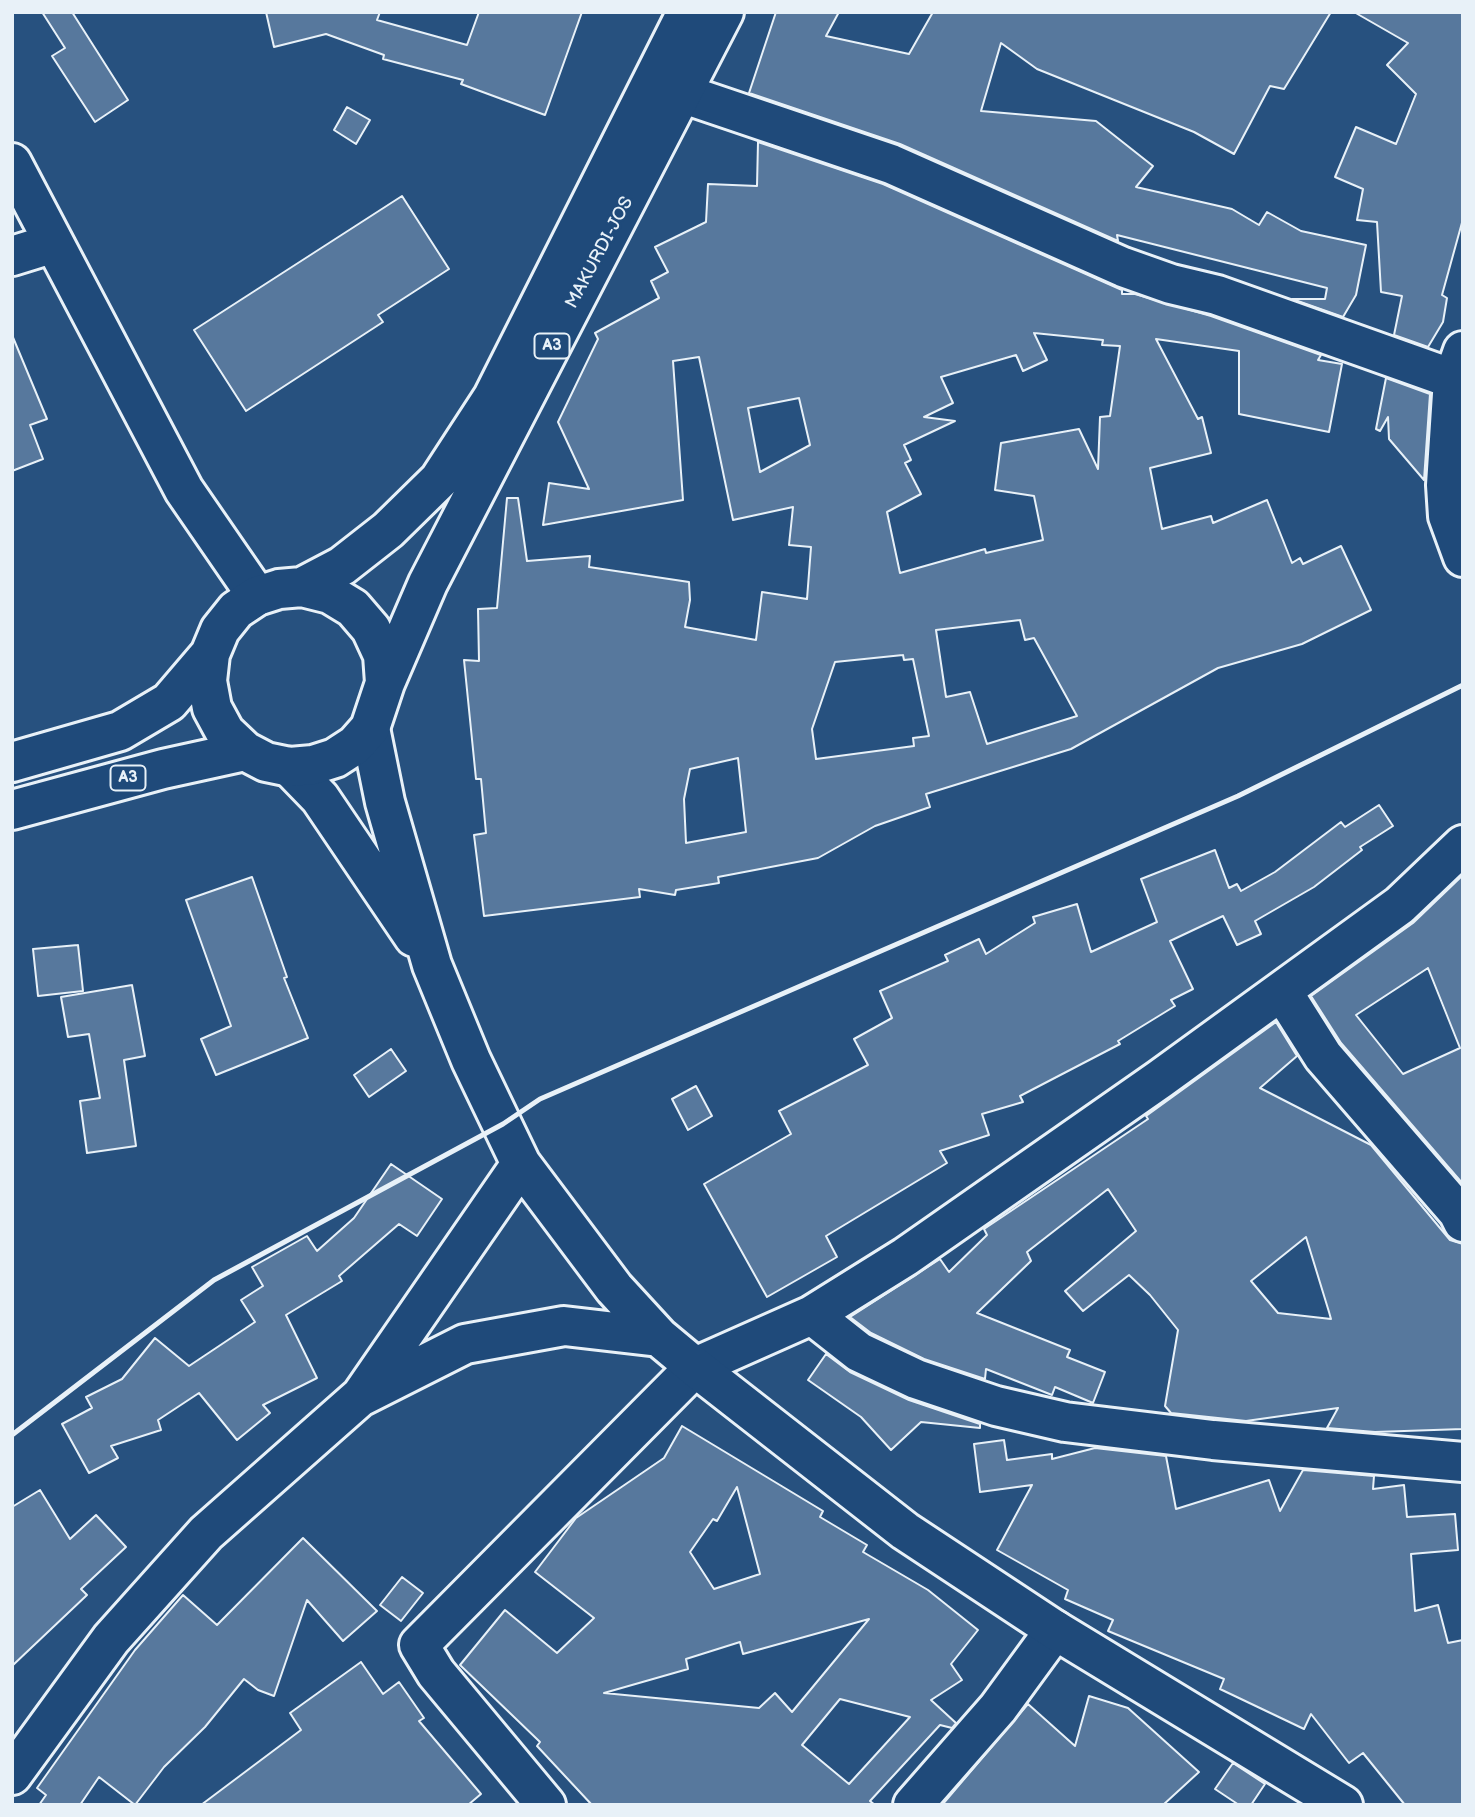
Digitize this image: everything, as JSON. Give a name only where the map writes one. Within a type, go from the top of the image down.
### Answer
[{"type":"main road","name":"MAKURDI-JOS","points":[[302,587],[342,566],[388,530],[439,480],[493,397],[687,12]]},
{"type":"main road","name":"MAKURDI-JOS","points":[[385,683],[428,583],[684,94],[724,12]]},
{"type":"main road","points":[[684,94],[891,164],[1123,267],[1171,284],[1458,365],[1446,485],[1448,516],[1463,556]]},
{"type":"main road","points":[[12,163],[184,490],[257,596]]},
{"type":"main road","points":[[12,256],[54,243]]},
{"type":"main road","name":"A3","points":[[302,587],[330,594],[353,608],[372,629],[383,655],[385,683],[370,728],[355,745],[335,758],[313,765],[290,767],[266,762],[245,751],[225,732],[212,708],[207,681],[210,654],[220,630],[236,611],[257,596],[279,589],[302,587]]},
{"type":"main road","name":"A3","points":[[12,762],[120,731],[169,702],[210,654]]},
{"type":"main road","points":[[370,728],[386,802],[432,965],[471,1060],[521,1164],[614,1288],[659,1337],[905,1531],[1055,1630],[1343,1805]]},
{"type":"main road","name":"A3","points":[[12,810],[163,769],[245,751]]},
{"type":"main road","points":[[290,767],[320,798],[339,824],[432,965]]},
{"type":"main road","points":[[546,1805],[436,1673],[419,1645],[695,1367],[812,1315],[905,1256],[1400,905],[1463,845]]},
{"type":"main road","points":[[1282,991],[1323,1056],[1458,1212],[1463,1222]]},
{"type":"main road","points":[[12,1775],[111,1639],[206,1533],[360,1396],[521,1164]]},
{"type":"main road","points":[[812,1315],[859,1352],[916,1379],[996,1406],[1065,1422],[1213,1440],[1463,1462]]},
{"type":"main road","points":[[360,1396],[465,1344],[564,1326],[659,1337]]},
{"type":"main road","points":[[914,1805],[998,1708],[1055,1630]]},
{"type":"building","points":[[42,12],[72,12],[128,100],[95,122],[52,56],[65,48]]},
{"type":"building","points":[[266,12],[380,12],[377,20],[467,45],[479,12],[582,12],[545,115],[461,84],[463,80],[383,59],[384,55],[326,34],[274,47]]},
{"type":"building","points":[[776,12],[839,12],[826,36],[909,54],[933,12],[1331,12],[1284,89],[1270,86],[1234,154],[1194,132],[1037,69],[1001,43],[981,111],[1096,121],[1153,166],[1136,187],[1232,209],[1259,225],[1267,212],[1301,231],[1366,245],[1356,295],[1343,317],[1292,299],[1325,299],[1327,288],[1117,235],[1118,241],[900,144],[749,93]]},
{"type":"building","points":[[1354,12],[1463,12],[1463,219],[1442,295],[1447,298],[1443,322],[1428,347],[1394,335],[1402,296],[1381,292],[1377,222],[1357,220],[1363,189],[1335,177],[1356,127],[1396,144],[1416,94],[1387,65],[1408,43]]},
{"type":"building","points":[[347,107],[370,120],[356,144],[334,130]]},
{"type":"building","points":[[758,142],[883,184],[1122,290],[1122,294],[1135,294],[1211,316],[1321,355],[1318,360],[1342,364],[1329,432],[1239,414],[1239,351],[1156,339],[1198,419],[1202,417],[1211,453],[1150,468],[1162,529],[1211,516],[1213,523],[1267,500],[1292,563],[1300,558],[1303,564],[1341,546],[1371,610],[1302,644],[1218,668],[1071,749],[926,794],[930,807],[875,826],[818,858],[718,877],[719,883],[676,890],[675,895],[639,889],[640,897],[484,916],[474,835],[486,833],[481,779],[476,779],[464,660],[479,661],[478,609],[497,608],[507,498],[518,498],[527,561],[590,556],[589,567],[689,582],[690,600],[685,627],[756,640],[762,592],[807,599],[811,547],[789,545],[793,507],[733,520],[699,357],[673,361],[683,500],[543,525],[549,483],[589,489],[558,422],[598,339],[595,333],[659,298],[651,281],[668,272],[655,247],[706,222],[708,184],[757,186]],"holes":[[[1034,333],[1103,340],[1102,345],[1120,346],[1110,416],[1100,417],[1098,469],[1079,429],[1001,443],[995,490],[1034,496],[1043,540],[986,553],[985,549],[900,573],[887,512],[921,494],[905,463],[911,460],[904,445],[955,421],[924,417],[953,403],[941,377],[1016,355],[1023,371],[1047,360]],[[799,398],[810,445],[760,472],[748,408]],[[1020,620],[1025,640],[1034,638],[1077,716],[987,744],[970,692],[946,697],[936,630]],[[903,655],[904,660],[913,659],[929,736],[913,738],[914,746],[816,759],[812,729],[835,662]],[[738,758],[746,832],[686,843],[684,799],[690,769]]]},
{"type":"building","points":[[402,196],[449,269],[378,315],[383,322],[246,411],[194,330]]},
{"type":"building","points":[[12,335],[47,419],[30,425],[43,459],[12,471]]},
{"type":"building","points":[[1386,378],[1430,394],[1424,480],[1389,439],[1388,417],[1380,431],[1376,429]]},
{"type":"building","points":[[1379,805],[1393,826],[1360,847],[1362,850],[1314,887],[1255,921],[1261,934],[1237,945],[1223,916],[1170,941],[1193,989],[1171,1000],[1175,1006],[1118,1041],[1120,1044],[1020,1096],[1023,1102],[982,1114],[989,1135],[940,1151],[947,1163],[826,1236],[837,1257],[767,1297],[704,1184],[791,1134],[779,1111],[868,1065],[854,1039],[892,1018],[880,991],[948,961],[945,955],[979,939],[986,954],[1035,923],[1033,917],[1077,904],[1091,952],[1157,922],[1141,879],[1215,850],[1229,888],[1237,884],[1241,891],[1275,872],[1341,822],[1345,827]]},
{"type":"building","points":[[1463,875],[1463,1184],[1341,1043],[1311,996],[1413,923]],"holes":[[[1428,968],[1460,1048],[1403,1074],[1356,1015]]]},
{"type":"building","points":[[252,877],[287,977],[284,978],[308,1038],[216,1075],[201,1039],[231,1026],[186,900]]},
{"type":"building","points":[[78,945],[83,991],[38,996],[33,949]]},
{"type":"building","points":[[132,985],[145,1056],[124,1060],[136,1146],[87,1153],[80,1101],[100,1098],[89,1034],[68,1037],[61,997]]},
{"type":"building","points":[[1276,1022],[1297,1056],[1260,1088],[1371,1145],[1450,1240],[1463,1244],[1463,1429],[1375,1432],[1327,1428],[1338,1408],[1246,1421],[1171,1413],[1165,1406],[1178,1330],[1150,1295],[1129,1275],[1083,1311],[1065,1291],[1136,1231],[1108,1189],[1027,1252],[1031,1261],[977,1313],[1070,1350],[1067,1357],[1105,1372],[1093,1403],[1055,1387],[1052,1395],[986,1369],[985,1379],[924,1359],[871,1333],[850,1317],[940,1259],[949,1272],[987,1235],[984,1229],[1148,1119],[1146,1116]],"holes":[[[1306,1237],[1331,1319],[1278,1313],[1251,1281]]]},
{"type":"building","points":[[391,1049],[406,1071],[369,1097],[354,1075]]},
{"type":"building","points":[[696,1086],[712,1116],[688,1130],[672,1099]]},
{"type":"building","points":[[391,1164],[442,1199],[417,1236],[399,1224],[339,1276],[342,1281],[286,1315],[317,1378],[263,1405],[270,1413],[237,1440],[199,1393],[158,1420],[161,1430],[111,1446],[118,1458],[89,1473],[62,1424],[92,1408],[86,1397],[122,1379],[155,1338],[189,1366],[255,1322],[241,1300],[263,1286],[252,1267],[307,1236],[317,1251],[354,1218]]},
{"type":"building","points":[[826,1354],[850,1372],[909,1400],[980,1424],[980,1428],[921,1422],[891,1450],[861,1417],[808,1380]]},
{"type":"building","points":[[682,1426],[823,1511],[820,1517],[867,1545],[863,1552],[928,1590],[978,1630],[951,1664],[962,1680],[931,1700],[956,1723],[952,1728],[940,1725],[870,1801],[875,1805],[592,1805],[537,1746],[540,1742],[460,1665],[505,1610],[557,1653],[594,1618],[535,1572],[576,1518],[664,1458]],"holes":[[[737,1487],[760,1574],[714,1589],[690,1552],[713,1519],[717,1521]],[[869,1619],[792,1712],[775,1693],[759,1708],[604,1693],[688,1669],[686,1659],[740,1642],[743,1654]],[[840,1699],[910,1717],[849,1784],[802,1745]]]},
{"type":"building","points":[[1004,1440],[1007,1460],[1052,1454],[1052,1459],[1095,1448],[1166,1456],[1176,1509],[1269,1480],[1280,1511],[1303,1470],[1374,1476],[1373,1489],[1404,1485],[1407,1517],[1455,1514],[1458,1550],[1411,1554],[1415,1611],[1438,1605],[1448,1643],[1463,1640],[1463,1805],[1405,1805],[1363,1753],[1349,1763],[1311,1714],[1304,1729],[1220,1689],[1224,1679],[1108,1631],[1113,1620],[1065,1599],[1068,1590],[997,1550],[1032,1485],[980,1492],[974,1444]]},
{"type":"building","points":[[40,1490],[70,1539],[96,1515],[126,1547],[81,1589],[87,1595],[12,1666],[12,1507]]},
{"type":"building","points":[[303,1538],[377,1611],[343,1641],[307,1600],[274,1696],[258,1690],[244,1679],[205,1727],[164,1767],[135,1805],[99,1777],[80,1805],[39,1805],[46,1795],[37,1788],[135,1650],[183,1595],[217,1625]]},
{"type":"building","points":[[402,1577],[423,1593],[401,1621],[380,1605]]},
{"type":"building","points":[[361,1662],[383,1694],[399,1682],[424,1718],[419,1721],[481,1794],[468,1805],[201,1805],[301,1730],[290,1713]]},
{"type":"building","points":[[1089,1696],[1128,1708],[1199,1772],[1163,1805],[942,1805],[1028,1704],[1075,1746]]},
{"type":"building","points":[[1233,1763],[1265,1784],[1251,1805],[1239,1805],[1215,1789]]},
{"type":"railway","points":[[12,1435],[214,1280],[503,1124],[540,1099],[1238,796],[1463,685]]}]
